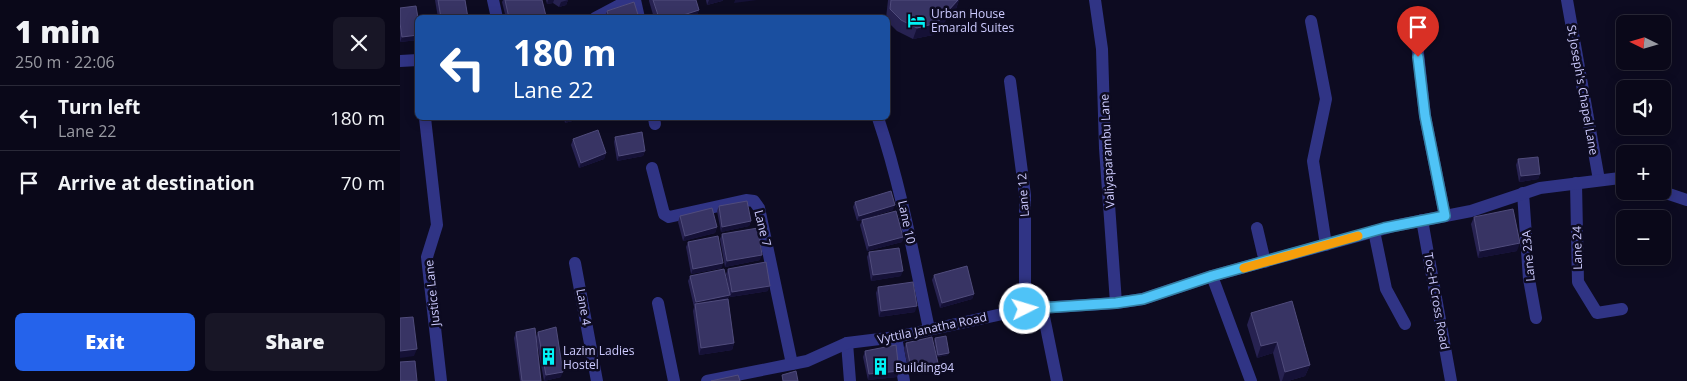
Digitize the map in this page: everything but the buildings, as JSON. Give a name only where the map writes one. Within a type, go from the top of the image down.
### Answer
[{"type":"street","points":[[493,0],[496,15]]},
{"type":"street","points":[[601,15],[629,0]]},
{"type":"street","points":[[635,0],[638,15]]},
{"type":"street","name":"Valiyaparambu Lane","points":[[1095,0],[1102,49],[1105,148],[1116,303]]},
{"type":"street","name":"St Joseph's Chapel Lane","points":[[1567,0],[1600,180]]},
{"type":"street","points":[[1414,17],[1425,116],[1445,216]]},
{"type":"street","points":[[1311,21],[1326,99],[1313,161],[1326,245]]},
{"type":"street","points":[[400,61],[415,60]]},
{"type":"street","name":"Lane 12","points":[[1010,81],[1024,195],[1025,309]]},
{"type":"street","name":"Justice Lane","points":[[425,120],[437,225],[427,257],[441,381]]},
{"type":"street","name":"Lane 10","points":[[879,120],[890,152],[905,210],[929,329]]},
{"type":"street","name":"Lane 7","points":[[652,168],[664,214],[669,217],[746,200],[754,201],[759,208],[792,364]]},
{"type":"street","name":"Vyttila Janatha Road","points":[[706,381],[807,361],[847,343],[896,337],[1025,309],[1116,303],[1143,299],[1212,276],[1374,231],[1471,211],[1540,188],[1616,178]]},
{"type":"street","name":"Lane 24","points":[[1576,183],[1578,282],[1597,313],[1622,308]]},
{"type":"street","name":"Lane 23A","points":[[1523,193],[1529,279],[1536,318]]},
{"type":"street","points":[[1671,195],[1687,200]]},
{"type":"street","name":"Toc-H Cross Road","points":[[1422,220],[1451,381]]},
{"type":"street","points":[[1257,228],[1265,262]]},
{"type":"street","points":[[1374,231],[1386,289],[1405,324]]},
{"type":"street","name":"Lane 4","points":[[575,263],[597,381]]},
{"type":"street","points":[[1212,276],[1251,381]]},
{"type":"street","points":[[658,303],[674,381]]},
{"type":"street","points":[[1042,307],[1057,381]]},
{"type":"street","points":[[896,337],[904,381]]},
{"type":"street","points":[[847,343],[850,381]]},
{"type":"slow traffic","points":[[1244,268],[1358,236]]},
{"type":"place","name":"Urban House Emarald Suites","points":[[917,20]]},
{"type":"place","name":"Lazim Ladies Hostel","points":[[549,357]]},
{"type":"place","name":"Building94","points":[[881,367]]},
{"type":"route","points":[[1025,309],[1116,303],[1143,299],[1212,276],[1384,228],[1445,216],[1425,116],[1418,57]]}]
